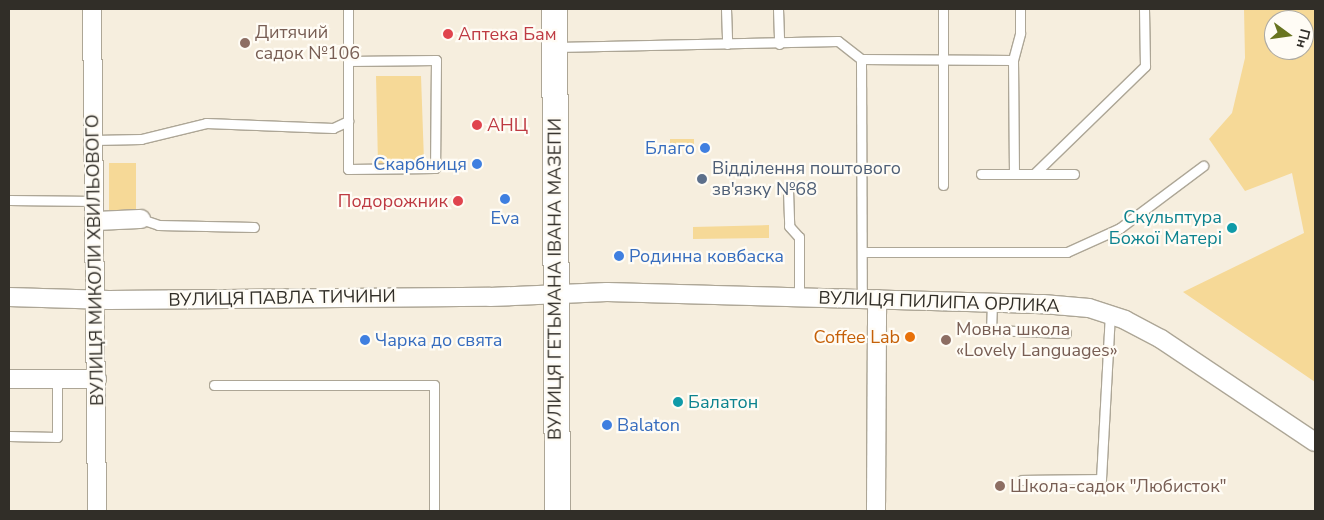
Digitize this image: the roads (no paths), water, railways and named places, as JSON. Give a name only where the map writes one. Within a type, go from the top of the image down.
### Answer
[{"type":"main road","name":"ВУЛИЦЯ ГЕТЬМАНА ІВАНА МАЗЕПИ","points":[[554,9],[557,511]]},
{"type":"street","name":"ВУЛИЦЯ МИКОЛИ ХВИЛЬОВОГО","points":[[92,9],[97,511]]},
{"type":"street","points":[[95,221],[141,219]]},
{"type":"street","name":"ВУЛИЦЯ ПИЛИПА ОРЛИКА","points":[[556,293],[800,296],[1089,308],[1110,315],[1161,339],[1315,442]]},
{"type":"street","name":"ВУЛИЦЯ ПАВЛА ТИЧИНИ","points":[[9,297],[96,300],[490,297],[556,293]]},
{"type":"street","points":[[869,299],[876,511]]},
{"type":"street","points":[[9,380],[96,378]]},
{"type":"lane","points":[[348,9],[348,61],[348,121],[348,169],[435,168],[436,60],[348,61]]},
{"type":"lane","points":[[726,9],[726,44]]},
{"type":"lane","points":[[778,9],[779,44]]},
{"type":"lane","points":[[1014,173],[1013,60],[1020,33],[1020,9]]},
{"type":"lane","points":[[1034,174],[1145,66],[1144,9]]},
{"type":"lane","points":[[943,10],[945,60],[944,185]]},
{"type":"lane","points":[[553,47],[838,42],[862,59],[1013,60]]},
{"type":"lane","points":[[862,59],[862,252],[869,299]]},
{"type":"lane","points":[[94,140],[141,139],[206,123],[333,128],[348,121]]},
{"type":"lane","points":[[862,252],[1067,252],[1120,228],[1203,166]]},
{"type":"lane","points":[[981,174],[1074,174]]},
{"type":"lane","points":[[788,190],[789,226],[799,237],[800,296]]},
{"type":"lane","points":[[9,200],[95,201]]},
{"type":"lane","points":[[141,219],[158,225],[254,227]]},
{"type":"lane","points":[[992,303],[991,330],[1066,333]]},
{"type":"lane","points":[[1022,480],[1101,478],[1110,315]]},
{"type":"lane","points":[[9,436],[57,436],[57,379]]},
{"type":"lane","points":[[214,385],[434,386],[434,511]]},
{"type":"place","name":"Аптека Бам","points":[[448,34]]},
{"type":"place","name":"Дитячий садок №106","points":[[245,43]]},
{"type":"place","name":"АНЦ","points":[[477,125]]},
{"type":"place","name":"Благо","points":[[705,148]]},
{"type":"place","name":"Скарбниця","points":[[477,164]]},
{"type":"place","name":"Відділення поштового зв'язку №68","points":[[702,179]]},
{"type":"place","name":"Eva","points":[[505,199]]},
{"type":"place","name":"Подорожник","points":[[458,201]]},
{"type":"place","name":"Скульптура Божої Матері","points":[[1232,228]]},
{"type":"place","name":"Родинна ковбаска","points":[[619,256]]},
{"type":"place","name":"Coffee Lab","points":[[910,337]]},
{"type":"place","name":"Чарка до свята","points":[[365,340]]},
{"type":"place","name":"Мовна школа «Lovely Languages»","points":[[946,340]]},
{"type":"place","name":"Балатон","points":[[678,402]]},
{"type":"place","name":"Balaton","points":[[607,425]]},
{"type":"place","name":"Школа-садок \"Любисток\"","points":[[1000,486]]}]
